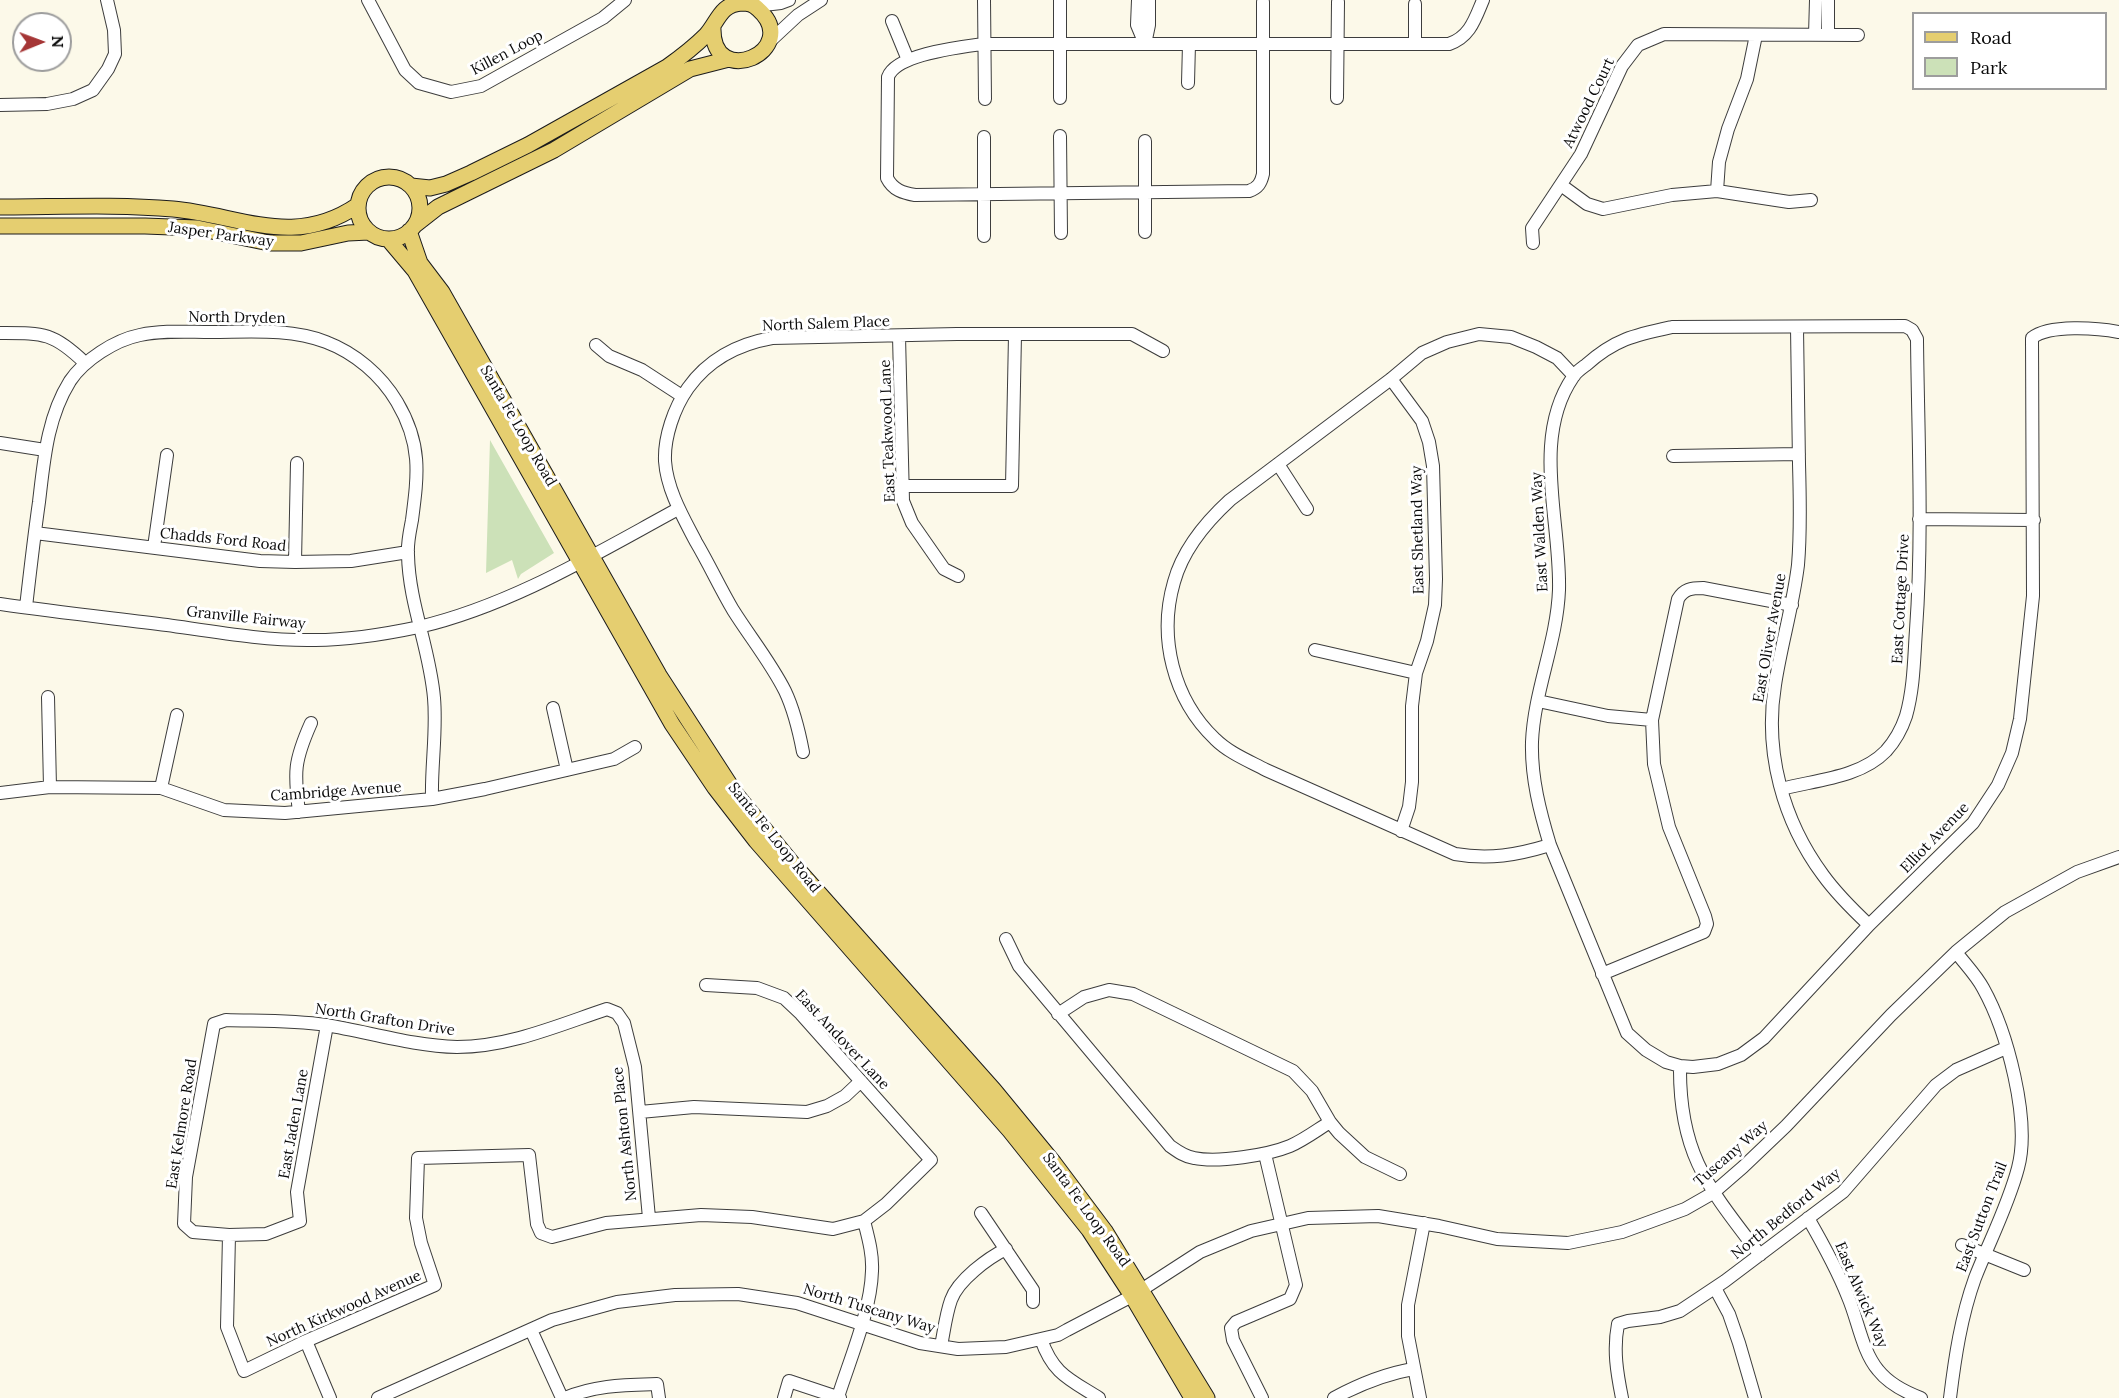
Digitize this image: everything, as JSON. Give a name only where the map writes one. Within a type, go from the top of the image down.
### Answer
[{"type":"main road","points":[[753,3],[766,17],[769,25],[769,42],[765,49],[753,59],[737,62],[721,54],[712,37],[713,27],[722,6],[753,3]]},
{"type":"main road","points":[[411,186],[430,188],[446,184],[528,145],[667,67],[686,53],[713,27]]},
{"type":"main road","points":[[412,228],[419,215],[420,204],[411,186],[403,180],[383,177],[366,187],[360,195],[358,205],[363,225],[378,237],[388,239],[403,236],[438,207],[554,150],[690,69],[729,59]]},
{"type":"main road","name":"Jasper Parkway","points":[[0,207],[175,209],[279,228],[317,225],[346,213],[358,205]]},
{"type":"main road","name":"Jasper Parkway","points":[[0,226],[197,228],[269,243],[301,243],[348,233],[369,232]]},
{"type":"main road","name":"Santa Fe Loop Road","points":[[412,228],[420,263],[441,292],[587,560]]},
{"type":"main road","name":"Santa Fe Loop Road","points":[[388,239],[416,271],[587,560],[736,794],[800,872],[1054,1162],[1105,1231],[1192,1398]]},
{"type":"main road","name":"Santa Fe Loop Road","points":[[1137,1293],[1207,1398]]},
{"type":"street","points":[[0,105],[47,104],[73,99],[93,90],[108,69],[115,54],[114,30],[106,0]]},
{"type":"street","name":"Killen Loop","points":[[368,0],[405,70],[419,83],[451,92],[481,86],[603,18],[625,0]]},
{"type":"street","points":[[753,3],[781,3],[789,0]]},
{"type":"street","points":[[769,42],[798,15],[821,0]]},
{"type":"street","points":[[984,0],[985,99]]},
{"type":"street","points":[[1060,0],[1060,98]]},
{"type":"street","points":[[1137,0],[1137,26],[1145,44]]},
{"type":"street","points":[[1145,44],[1149,25],[1149,0]]},
{"type":"street","points":[[1263,2],[1262,45],[1262,182],[1249,191],[915,195],[898,191],[887,178],[888,77],[893,68],[908,60],[983,44],[1262,45],[1449,44],[1458,41],[1471,30],[1483,0]]},
{"type":"street","points":[[1816,0],[1821,35]]},
{"type":"street","points":[[1821,35],[1828,0]]},
{"type":"street","points":[[1337,98],[1338,2]]},
{"type":"street","points":[[1415,4],[1415,44]]},
{"type":"street","points":[[892,21],[908,60]]},
{"type":"street","name":"Atwood Court","points":[[1533,243],[1532,228],[1581,154],[1622,66],[1638,45],[1664,34],[1858,35]]},
{"type":"street","points":[[1717,191],[1719,162],[1728,129],[1747,79],[1756,35]]},
{"type":"street","points":[[1188,83],[1189,44]]},
{"type":"street","points":[[984,136],[984,236]]},
{"type":"street","points":[[1060,136],[1061,233]]},
{"type":"street","points":[[1145,141],[1145,232]]},
{"type":"street","points":[[1561,185],[1587,204],[1603,209],[1672,195],[1717,191],[1789,202],[1810,200]]},
{"type":"street","points":[[145,207],[145,226]]},
{"type":"street","name":"East Walden Way","points":[[1680,1066],[1666,1062],[1646,1050],[1627,1033],[1550,845],[1540,813],[1532,742],[1559,592],[1551,435],[1557,408],[1574,376],[1605,348],[1638,334],[1672,327],[1905,326],[1912,330]]},
{"type":"street","name":"East Oliver Avenue","points":[[1797,328],[1800,522],[1798,564],[1775,686],[1772,724],[1774,758],[1791,820],[1804,847],[1822,875],[1842,899],[1869,925]]},
{"type":"street","name":"Elliot Avenue","points":[[1680,1066],[1718,1064],[1741,1055],[1764,1038],[1869,925],[1973,824],[1998,785],[2012,753],[2020,719],[2033,596],[2032,338],[2039,333],[2051,330],[2094,329],[2119,332]]},
{"type":"street","name":"East Cottage Drive","points":[[1781,789],[1856,771],[1873,762],[1897,737],[1906,716],[1912,686],[1920,519],[1917,339],[1912,330]]},
{"type":"street","name":"North Dryden","points":[[26,607],[45,450],[58,402],[71,380],[85,363],[114,345],[137,335],[160,332],[279,332],[302,334],[327,342],[355,356],[376,374],[397,402],[412,436],[418,466],[408,552],[410,585],[429,662],[435,699],[431,771],[432,799]]},
{"type":"street","points":[[0,333],[26,333],[52,337],[67,346],[85,363]]},
{"type":"street","name":"North Salem Place","points":[[804,752],[798,724],[785,690],[733,609],[678,509],[665,462],[666,442],[682,396],[709,365],[750,342],[772,338],[957,334],[1132,334],[1162,351]]},
{"type":"street","points":[[1550,845],[1504,857],[1470,857],[1455,854],[1236,754],[1215,740],[1194,714],[1176,681],[1169,652],[1168,616],[1174,582],[1187,551],[1208,520],[1230,500],[1422,353],[1447,342],[1479,334],[1511,337],[1536,346],[1557,358],[1574,376]]},
{"type":"street","points":[[903,486],[1012,486],[1015,335]]},
{"type":"street","name":"East Teakwood Lane","points":[[900,336],[903,501],[912,523],[944,569],[958,576]]},
{"type":"street","points":[[596,345],[609,356],[642,370],[682,396]]},
{"type":"street","name":"East Shetland Way","points":[[1391,379],[1422,421],[1429,442],[1433,466],[1436,579],[1435,605],[1427,641],[1416,673],[1411,732],[1412,782],[1409,807],[1401,831]]},
{"type":"street","points":[[0,443],[45,450]]},
{"type":"street","points":[[1673,456],[1799,454]]},
{"type":"street","points":[[154,547],[167,455]]},
{"type":"street","points":[[295,562],[297,463]]},
{"type":"street","points":[[1278,464],[1307,509]]},
{"type":"street","name":"Granville Fairway","points":[[0,604],[261,638],[316,640],[419,627],[529,588],[587,560],[678,509]]},
{"type":"street","points":[[1920,519],[2034,520]]},
{"type":"street","name":"Chadds Ford Road","points":[[35,532],[260,561],[351,561],[408,552]]},
{"type":"street","points":[[1602,974],[1704,932],[1707,924],[1669,827],[1654,764],[1652,720],[1678,599],[1682,592],[1691,588],[1703,588],[1792,605]]},
{"type":"street","points":[[1316,650],[1416,673]]},
{"type":"street","points":[[48,697],[50,787]]},
{"type":"street","points":[[1538,701],[1608,716],[1652,720]]},
{"type":"street","points":[[553,708],[567,770]]},
{"type":"street","points":[[161,788],[177,715]]},
{"type":"street","points":[[299,812],[295,779],[298,751],[311,723]]},
{"type":"street","name":"Cambridge Avenue","points":[[0,793],[50,787],[161,788],[225,810],[299,812],[432,799],[485,789],[614,759],[636,747]]},
{"type":"street","name":"Tuscany Way","points":[[1137,1293],[1200,1252],[1251,1231],[1308,1218],[1378,1216],[1424,1223],[1497,1239],[1568,1243],[1622,1232],[1685,1209],[1713,1193],[1785,1126],[1891,1015],[1956,952],[2005,912],[2078,872],[2119,857]]},
{"type":"street","points":[[1006,939],[1019,966],[1058,1014],[1170,1146],[1180,1153],[1194,1158],[1207,1159],[1265,1154],[1290,1146],[1330,1122]]},
{"type":"street","name":"East Sutton Trail","points":[[1950,1398],[1963,1316],[2019,1167],[2022,1138],[2020,1106],[1996,1017],[1982,987],[1956,952]]},
{"type":"street","name":"East Andover Lane","points":[[706,985],[757,988],[784,998],[801,1014],[931,1160]]},
{"type":"street","points":[[1058,1014],[1084,997],[1109,990],[1133,993],[1293,1071],[1312,1091],[1330,1122],[1365,1157],[1400,1174]]},
{"type":"street","name":"North Grafton Drive","points":[[214,1024],[226,1020],[308,1023],[420,1044],[457,1047],[515,1040],[607,1009],[617,1013]]},
{"type":"street","name":"North Ashton Place","points":[[617,1013],[624,1023],[635,1067],[649,1218]]},
{"type":"street","name":"East Kelmore Road","points":[[188,1229],[184,1224],[186,1177],[214,1024]]},
{"type":"street","name":"East Jaden Lane","points":[[188,1229],[193,1232],[266,1234],[300,1221],[297,1192],[327,1025]]},
{"type":"street","name":"North Bedford Way","points":[[1622,1398],[1616,1370],[1614,1342],[1618,1324],[1680,1311],[1715,1288],[1843,1192],[1936,1085],[1956,1070],[2006,1048]]},
{"type":"street","points":[[1680,1066],[1682,1114],[1697,1164],[1713,1193],[1760,1255]]},
{"type":"street","points":[[640,1112],[694,1107],[807,1112],[827,1106],[845,1096],[861,1081]]},
{"type":"street","points":[[1262,1398],[1233,1340],[1231,1328],[1236,1322],[1290,1299],[1296,1285],[1265,1154]]},
{"type":"street","name":"North Kirkwood Avenue","points":[[229,1234],[227,1327],[244,1371],[306,1341],[435,1285],[421,1243],[416,1218],[418,1158],[529,1155],[537,1224],[541,1233],[552,1237],[606,1223],[701,1215],[752,1217],[833,1229],[864,1221],[886,1204],[931,1160]]},
{"type":"street","points":[[981,1213],[1033,1290],[1033,1302]]},
{"type":"street","name":"East Alwick Way","points":[[1808,1218],[1831,1257],[1849,1298],[1866,1347],[1878,1370],[1900,1390],[1920,1398]]},
{"type":"street","points":[[784,1398],[789,1382],[839,1398],[870,1293],[873,1270],[871,1247],[864,1221]]},
{"type":"street","points":[[1420,1398],[1408,1336],[1408,1305],[1424,1223]]},
{"type":"street","points":[[1962,1245],[2024,1270]]},
{"type":"street","points":[[941,1346],[951,1298],[959,1285],[992,1256],[1006,1249]]},
{"type":"street","points":[[1715,1288],[1732,1323],[1755,1398]]},
{"type":"street","name":"North Tuscany Way","points":[[378,1398],[552,1320],[617,1302],[675,1295],[738,1294],[797,1303],[920,1343],[958,1349],[1006,1347],[1058,1335],[1137,1293]]},
{"type":"street","points":[[531,1330],[564,1398],[606,1386],[657,1384],[659,1398]]},
{"type":"street","points":[[1041,1339],[1047,1357],[1059,1372],[1098,1398]]},
{"type":"street","points":[[306,1341],[330,1398]]},
{"type":"street","points":[[1334,1398],[1363,1383],[1390,1373],[1413,1369]]},
{"type":"green space","points":[[490,440],[554,553],[521,574],[518,579],[512,560],[486,573]]}]
